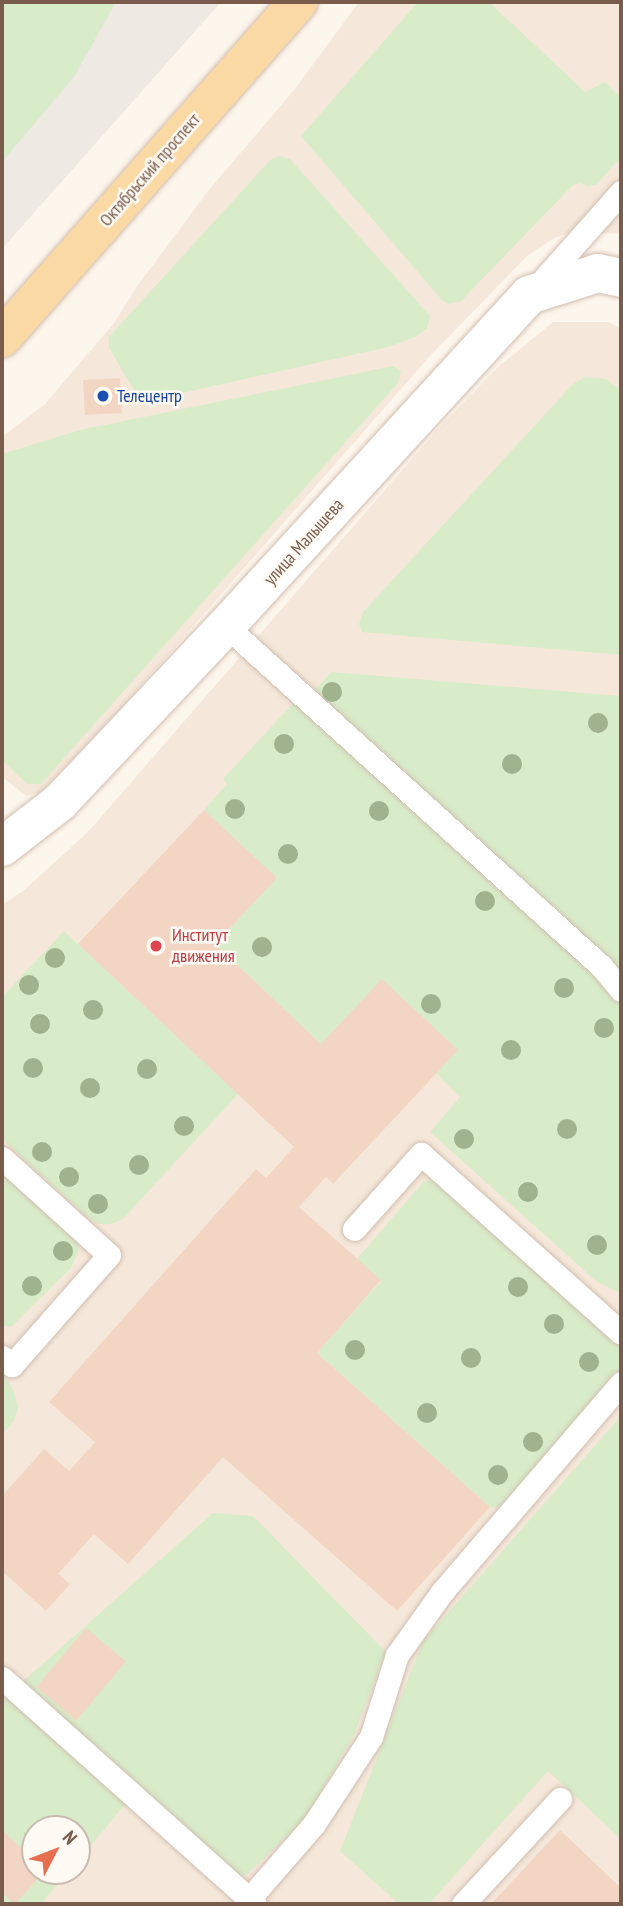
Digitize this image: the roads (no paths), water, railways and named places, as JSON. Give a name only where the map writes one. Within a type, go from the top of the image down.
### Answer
[{"type":"main road","name":"Октябрьский проспект","points":[[2,338],[298,2]]},
{"type":"street","name":"улица Малышева","points":[[2,847],[60,802],[226,626],[529,295],[598,273],[621,278]]},
{"type":"lane","points":[[529,295],[621,192]]},
{"type":"lane","points":[[226,626],[601,966],[621,990]]},
{"type":"lane","points":[[354,1229],[421,1154],[621,1333]]},
{"type":"lane","points":[[2,1158],[109,1255],[12,1365],[2,1357]]},
{"type":"lane","points":[[2,1678],[252,1902],[314,1824],[371,1737],[397,1655],[442,1592],[621,1383]]},
{"type":"lane","points":[[463,1904],[560,1799]]},
{"type":"place","name":"Телецентр","points":[[103,396]]},
{"type":"place","name":"Институт движения","points":[[156,946]]}]
